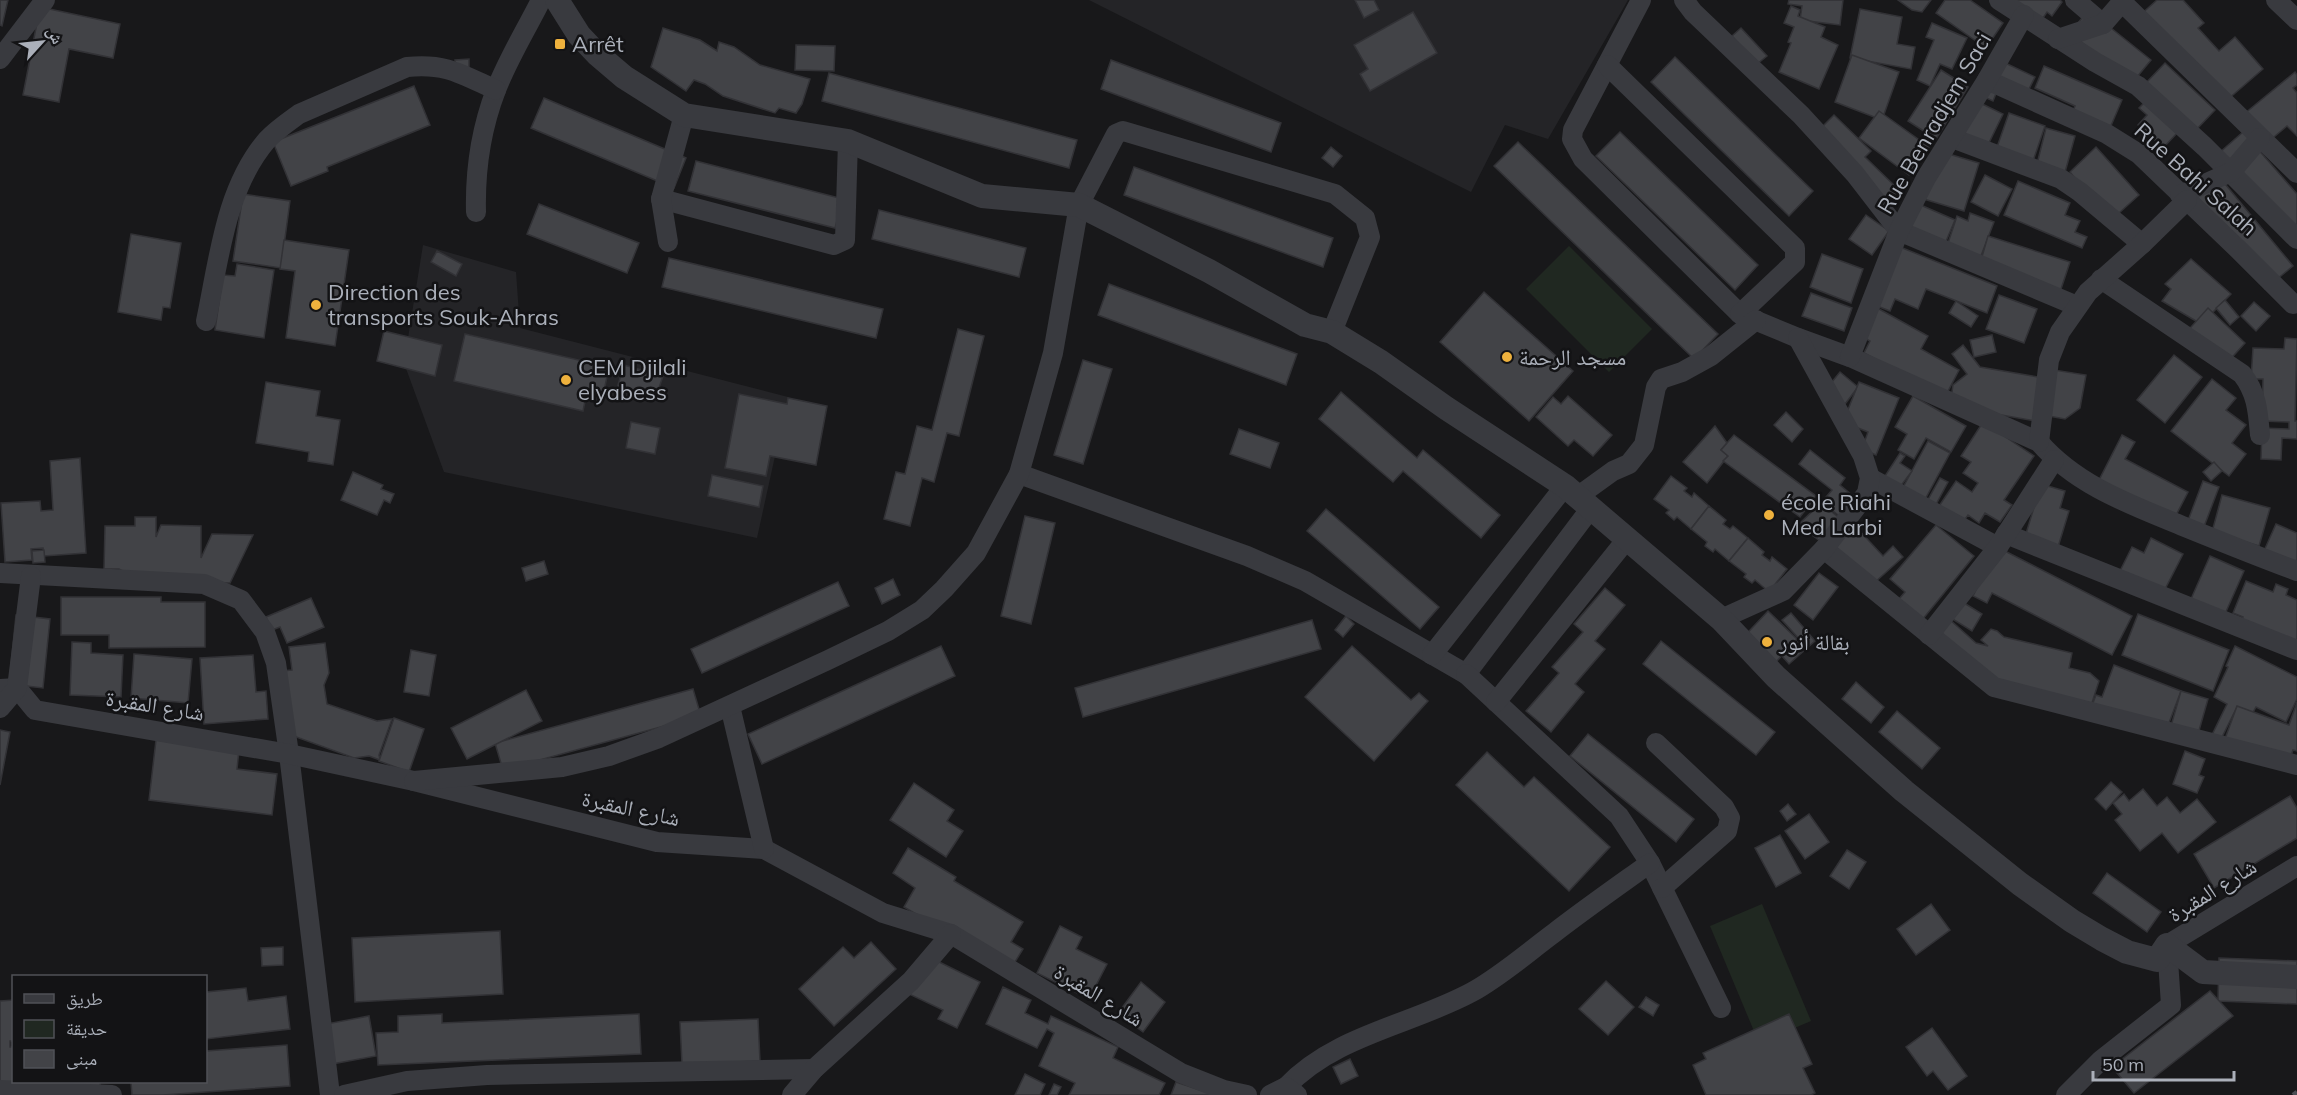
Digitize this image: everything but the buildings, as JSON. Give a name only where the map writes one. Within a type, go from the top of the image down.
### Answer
[{"type":"street","points":[[0,59],[45,0]]},
{"type":"street","points":[[476,212],[478,154],[496,90],[541,0]]},
{"type":"street","points":[[557,0],[579,35],[597,54],[624,77],[684,115],[848,141],[982,196],[1078,205],[1209,271],[1305,325],[1332,332],[1381,362],[1578,497],[1720,619],[1776,677],[1904,791],[2020,884],[2072,921],[2127,952],[2157,960],[2167,945],[2203,972],[2297,977]]},
{"type":"street","points":[[1641,0],[1573,130],[1572,139],[1583,159],[1748,317],[1850,357],[2039,442],[2054,460],[2081,480],[2133,506],[2297,571]]},
{"type":"street","points":[[1684,0],[1801,115],[1856,174],[1899,231],[2077,306]]},
{"type":"street","points":[[1999,0],[2058,39],[2138,86],[2231,172],[2297,238]]},
{"type":"street","points":[[2075,0],[2103,24]]},
{"type":"street","points":[[2276,0],[2297,20]]},
{"type":"street","points":[[2058,39],[2103,24],[2122,2],[2297,173]]},
{"type":"street","name":"Rue Benradjem Saci","points":[[1850,357],[1899,231],[1926,177],[1952,138],[2024,15]]},
{"type":"street","points":[[207,321],[230,211],[249,165],[268,139],[285,124],[299,114],[407,67],[426,65],[445,67],[496,90]]},
{"type":"street","points":[[1432,655],[1578,497],[1613,471],[1629,464],[1644,445],[1656,387],[1661,379],[1682,372],[1712,356],[1795,262],[1795,248],[1607,65]]},
{"type":"street","name":"Rue Bahi Salah","points":[[1987,80],[2107,134],[2139,154],[2293,304]]},
{"type":"street","points":[[668,242],[662,199],[684,115]]},
{"type":"street","points":[[414,781],[562,767],[599,758],[659,738],[878,636],[922,610],[976,553],[1019,474],[1053,353],[1078,205],[1116,134],[1123,131],[1335,194],[1365,218],[1370,237],[1332,332]]},
{"type":"street","points":[[1952,138],[2061,179],[2142,244]]},
{"type":"street","points":[[2039,442],[2049,360],[2060,332],[2077,306],[2101,279],[2142,244],[2184,198],[2231,172],[2260,138]]},
{"type":"street","points":[[662,199],[834,245],[841,243],[846,240],[848,141]]},
{"type":"street","points":[[2101,279],[2242,374],[2250,384],[2258,404],[2260,435]]},
{"type":"street","points":[[1720,619],[1783,591],[1824,549],[1868,493],[1870,478],[1863,456],[1798,338]]},
{"type":"street","points":[[1929,635],[2002,540],[2054,460]]},
{"type":"street","points":[[1019,474],[1236,552],[1305,581],[1466,674],[1619,816],[1650,863],[1721,1008]]},
{"type":"street","points":[[1870,478],[2002,540],[2297,650]]},
{"type":"street","points":[[1466,674],[1578,497]]},
{"type":"street","points":[[1496,702],[1627,538]]},
{"type":"street","points":[[1824,549],[1994,687],[2297,765]]},
{"type":"street","points":[[0,573],[204,584],[242,600],[265,632],[276,663],[290,754],[330,1095]]},
{"type":"street","points":[[0,708],[8,689],[31,576]]},
{"type":"street","name":"شارع المقبرة","points":[[8,689],[36,710],[290,754],[414,781],[657,842],[764,849],[883,913],[951,934],[1181,1073],[1224,1090],[1247,1095]]},
{"type":"street","points":[[730,706],[764,849]]},
{"type":"street","points":[[1656,743],[1724,807],[1730,818],[1727,831],[1662,888]]},
{"type":"street","points":[[1284,1092],[1297,1075],[1319,1059],[1345,1045],[1415,1018],[1473,991],[1650,863]]},
{"type":"street","name":"شارع المقبرة","points":[[2066,1095],[2101,1060],[2171,1005],[2167,945],[2297,866]]},
{"type":"street","points":[[792,1095],[814,1069],[911,981],[951,934]]},
{"type":"street","points":[[344,1095],[407,1081],[488,1075],[814,1069]]},
{"type":"street","points":[[0,1090],[112,1095]]},
{"type":"shaded area","points":[[1089,0],[1628,0],[1548,139],[1505,125],[1471,192]]},
{"type":"shaded area","name":"CEM Djilali elyabess","points":[[423,245],[516,272],[520,328],[788,397],[757,538],[444,472],[404,363]]},
{"type":"green space","points":[[1569,246],[1652,329],[1609,372],[1526,289]]},
{"type":"green space","points":[[1762,904],[1811,1021],[1759,1043],[1710,926]]},
{"type":"railway","points":[[2293,1095],[2297,1092]]},
{"type":"place","name":"Arrêt","points":[[560,44]]},
{"type":"place","name":"Direction des transports Souk-Ahras","points":[[316,305]]},
{"type":"place","name":"مسجد الرحمة","points":[[1507,357]]},
{"type":"place","name":"CEM Djilali elyabess","points":[[566,380]]},
{"type":"place","name":"école Riahi Med Larbi","points":[[1769,515]]},
{"type":"place","name":"بقالة أنور","points":[[1767,642]]}]
